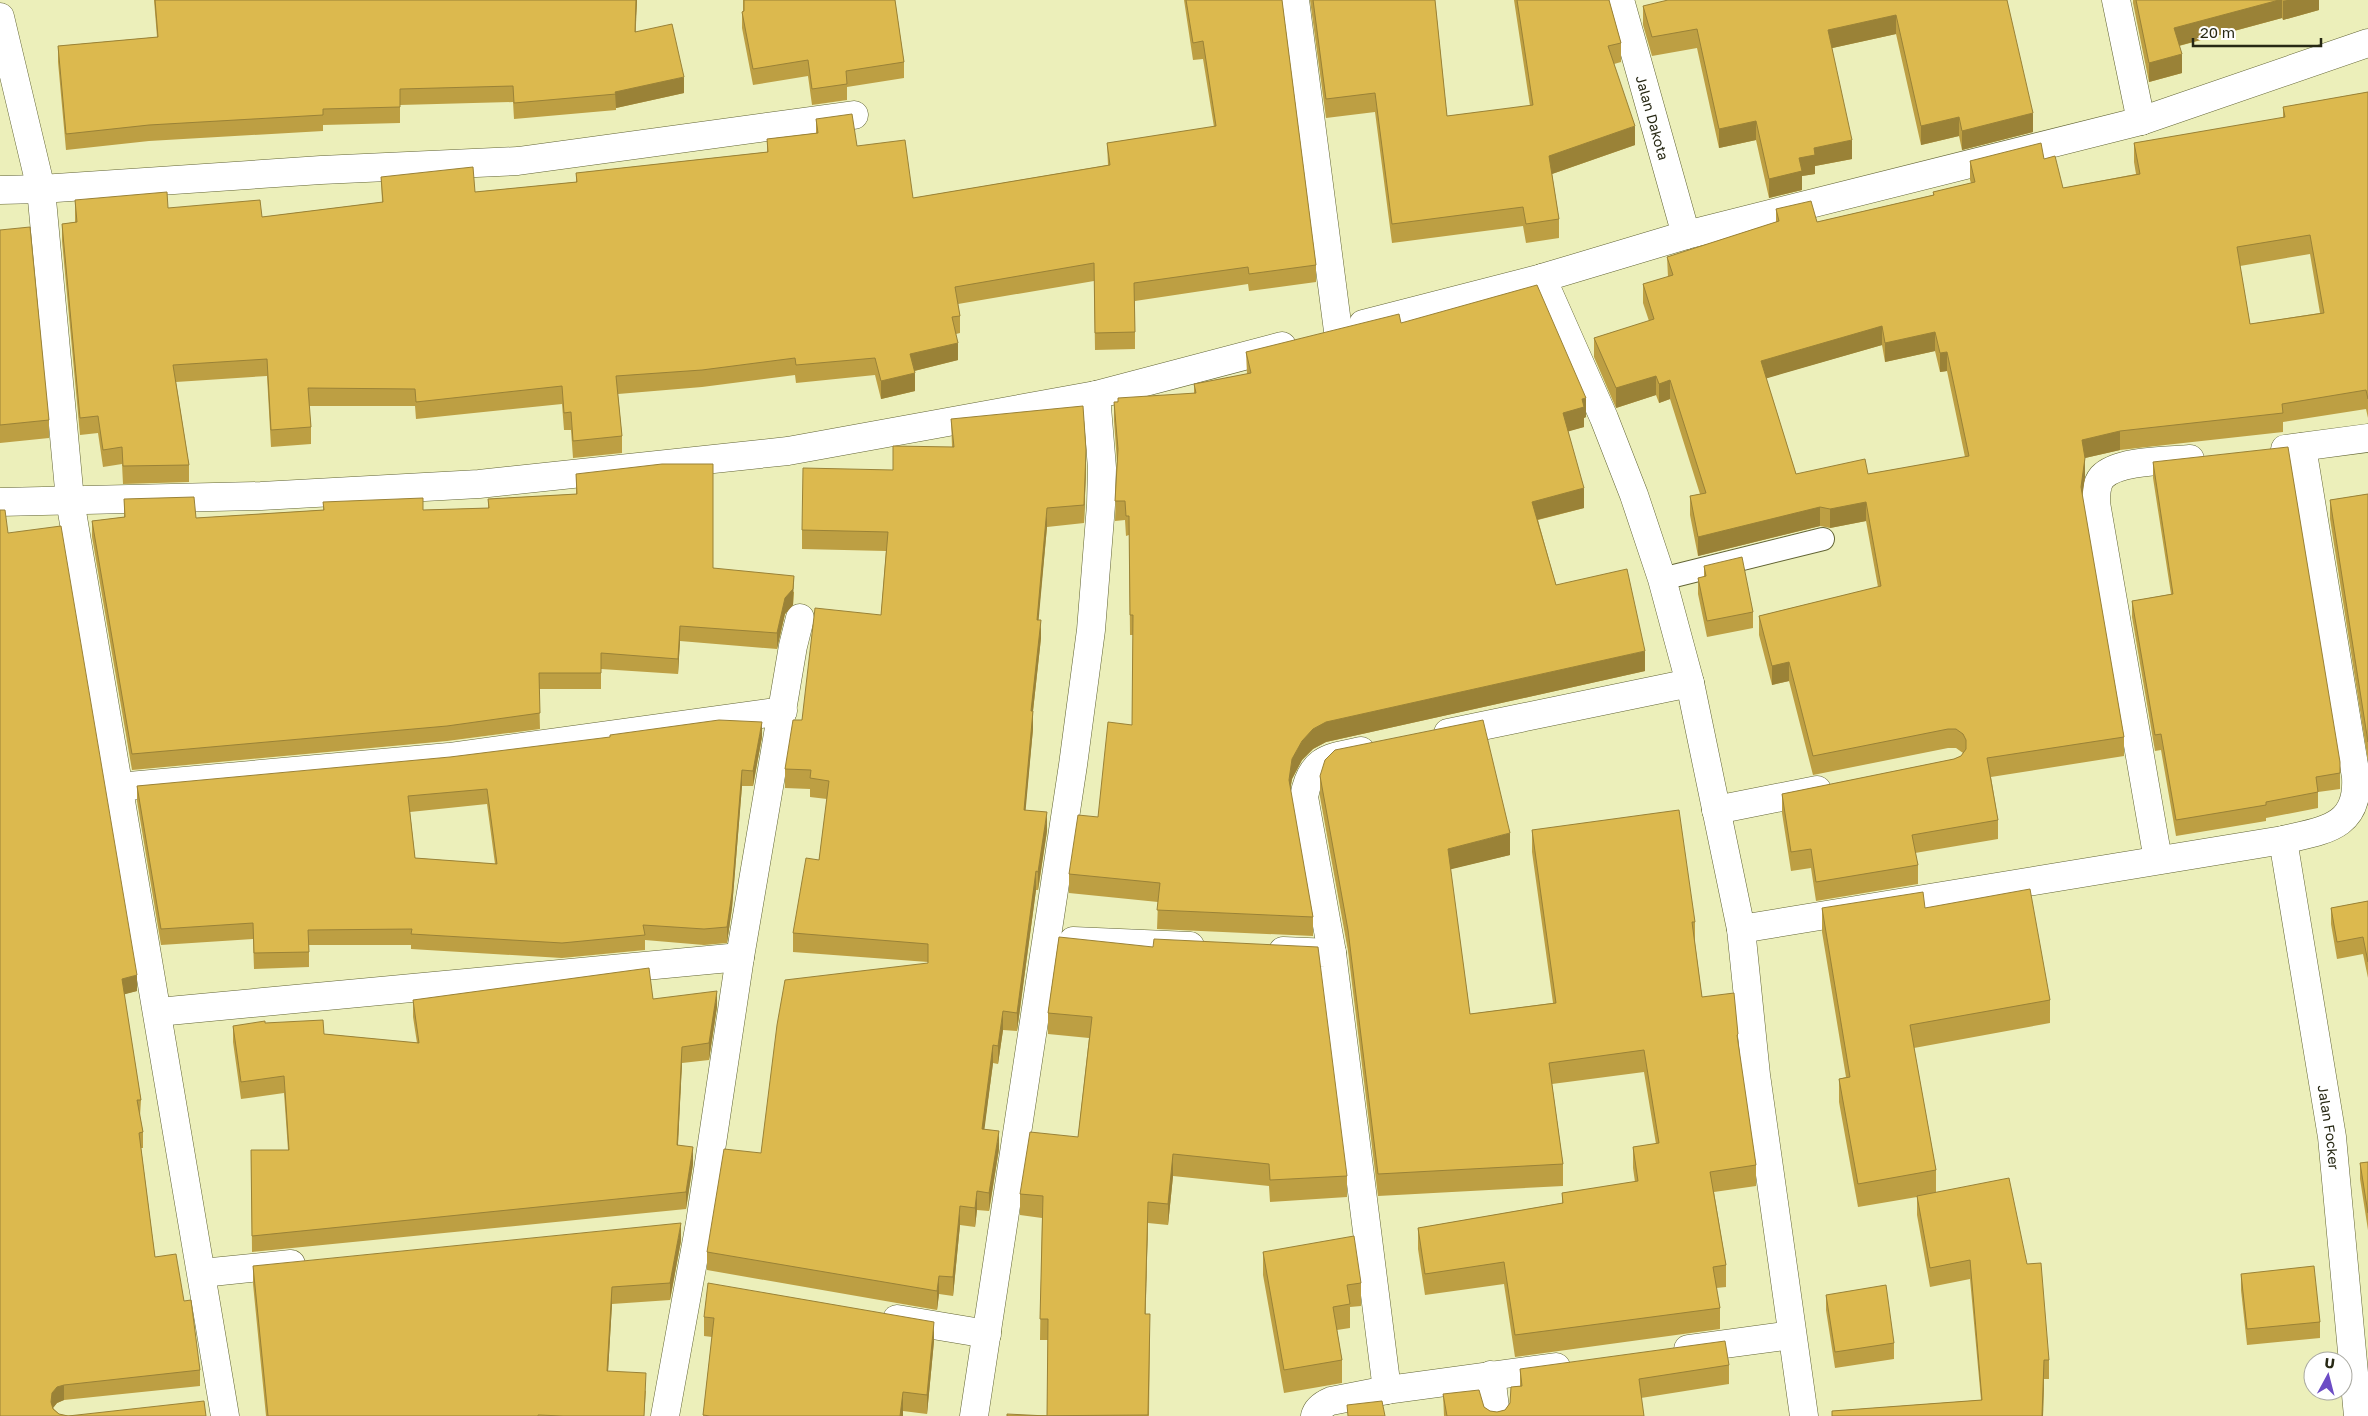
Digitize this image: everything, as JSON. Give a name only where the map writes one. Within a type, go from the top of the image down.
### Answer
[{"type":"street","points":[[1295,0],[1338,331]]},
{"type":"street","points":[[2116,0],[2141,121]]},
{"type":"street","points":[[1621,6],[1650,7]]},
{"type":"street","name":"Jalan Dakota","points":[[1621,6],[1686,235]]},
{"type":"street","points":[[0,17],[41,189],[70,500],[224,1408],[193,1402]]},
{"type":"street","points":[[0,502],[260,496],[479,484],[788,451],[1096,395],[1542,278],[1686,235],[2141,121],[2368,43]]},
{"type":"street","points":[[0,190],[41,189],[321,170],[518,161],[854,115]]},
{"type":"street","points":[[1542,278],[1604,418],[1634,495],[1662,579],[1690,683],[1740,929],[1756,1075],[1804,1416]]},
{"type":"street","points":[[974,1416],[1073,765],[1099,554],[1102,468],[1096,395]]},
{"type":"street","points":[[2264,451],[2368,438]]},
{"type":"street","points":[[1740,929],[2284,840],[2332,828],[2347,817],[2357,794],[2356,777],[2302,447]]},
{"type":"street","points":[[2158,860],[2096,503],[2096,488],[2101,478],[2109,471],[2122,466],[2217,456]]},
{"type":"street","points":[[665,1416],[700,1223],[740,957],[793,646],[800,618]]},
{"type":"street","points":[[1427,737],[1690,683]]},
{"type":"street","points":[[118,787],[449,757],[783,711]]},
{"type":"street","points":[[1387,1390],[1332,953],[1304,797],[1307,779],[1314,768],[1329,757],[1388,745]]},
{"type":"street","points":[[1716,810],[1843,784]]},
{"type":"street","name":"Jalan Focker","points":[[2284,840],[2332,1137],[2358,1416]]},
{"type":"street","points":[[1046,940],[1214,947]]},
{"type":"street","points":[[1254,949],[1332,953]]},
{"type":"street","points":[[158,1012],[740,957]]},
{"type":"street","points":[[670,1226],[700,1223]]},
{"type":"street","points":[[202,1273],[312,1262]]},
{"type":"street","points":[[689,1283],[718,1288]]},
{"type":"street","points":[[871,1314],[987,1334]]},
{"type":"street","points":[[1666,1352],[1792,1335]]},
{"type":"street","points":[[1315,1416],[1316,1411],[1331,1401],[1387,1390],[1578,1364]]},
{"type":"street","points":[[1491,1375],[1496,1416]]},
{"type":"lane","points":[[1662,579],[1823,539]]},
{"type":"building","points":[[155,0],[636,0],[635,32],[672,24],[684,77],[615,92],[616,94],[514,103],[513,86],[400,89],[400,107],[323,109],[323,115],[149,125],[66,134],[58,46],[158,37]]},
{"type":"building","points":[[744,0],[895,0],[904,62],[846,71],[847,84],[812,89],[808,60],[753,69],[742,12],[744,11]]},
{"type":"building","points":[[1186,0],[1282,0],[1316,265],[1249,274],[1248,267],[1134,283],[1135,332],[1095,333],[1094,263],[955,287],[960,316],[952,317],[958,343],[910,354],[915,373],[881,381],[875,358],[796,365],[795,358],[702,370],[616,376],[622,436],[573,441],[571,412],[564,413],[562,386],[416,402],[415,389],[308,388],[311,427],[271,430],[267,359],[173,365],[189,465],[123,466],[122,447],[103,450],[98,416],[80,418],[62,224],[77,222],[75,200],[167,192],[168,208],[260,200],[262,217],[383,202],[381,177],[473,167],[475,192],[577,182],[576,173],[768,152],[767,139],[818,133],[816,119],[852,114],[857,146],[905,140],[913,198],[1110,165],[1107,143],[1216,126],[1203,41],[1193,43]]},
{"type":"building","points":[[1313,0],[1435,0],[1447,116],[1533,105],[1517,0],[1609,0],[1621,43],[1608,46],[1635,126],[1549,156],[1559,219],[1526,224],[1523,207],[1392,224],[1375,93],[1326,99]]},
{"type":"building","points":[[1668,0],[2007,0],[2033,113],[1962,131],[1959,117],[1921,126],[1896,15],[1828,30],[1852,140],[1814,148],[1815,155],[1799,158],[1802,171],[1769,179],[1756,121],[1719,129],[1697,29],[1652,37],[1643,6]]},
{"type":"building","points":[[2136,0],[2279,0],[2174,28],[2182,54],[2149,63]]},
{"type":"building","points":[[2368,92],[2368,399],[2366,390],[2282,404],[2283,413],[2120,431],[2082,440],[2085,458],[2081,487],[2124,737],[1987,758],[1998,820],[1912,835],[1918,865],[1816,882],[1811,849],[1791,852],[1782,794],[1954,759],[1961,756],[1966,749],[1966,740],[1963,734],[1956,729],[1948,729],[1813,756],[1789,662],[1772,666],[1759,616],[1881,586],[1866,502],[1830,509],[1820,507],[1698,537],[1690,496],[1706,493],[1670,380],[1659,384],[1656,376],[1616,388],[1594,338],[1654,319],[1643,284],[1673,275],[1667,257],[1779,221],[1776,209],[1811,201],[1817,222],[1934,195],[1933,192],[1975,182],[1970,161],[2041,143],[2044,159],[2055,156],[2063,188],[2140,174],[2134,143],[2285,117],[2283,107]],"holes":[[[2310,235],[2324,313],[2250,324],[2237,247]],[[1882,326],[1885,343],[1935,332],[1940,353],[1947,352],[1969,456],[1868,474],[1865,459],[1796,474],[1761,361]]]},
{"type":"building","points":[[30,227],[49,420],[0,425],[0,230]]},
{"type":"building","points":[[1537,285],[1586,398],[1582,399],[1584,407],[1563,413],[1584,488],[1532,502],[1556,585],[1627,569],[1645,651],[1326,722],[1313,729],[1302,741],[1292,759],[1289,780],[1313,917],[1157,910],[1160,883],[1069,874],[1078,815],[1098,817],[1108,722],[1132,725],[1133,615],[1130,615],[1129,516],[1126,516],[1125,501],[1115,501],[1118,449],[1114,402],[1118,402],[1118,398],[1196,393],[1194,384],[1251,373],[1246,352],[1399,314],[1401,323]]},
{"type":"building","points":[[1083,406],[1086,450],[1084,505],[1047,508],[1037,620],[1041,620],[1031,711],[1033,711],[1024,810],[1047,812],[1038,872],[1036,871],[1017,1013],[1003,1011],[998,1046],[993,1045],[982,1129],[999,1131],[989,1193],[977,1191],[975,1208],[960,1206],[953,1277],[939,1276],[937,1291],[707,1252],[724,1149],[761,1153],[777,1025],[785,980],[928,963],[928,944],[793,933],[806,858],[819,860],[829,781],[810,778],[811,770],[785,769],[793,720],[802,720],[815,608],[881,615],[888,532],[802,530],[803,468],[893,470],[893,446],[954,447],[951,419]]},
{"type":"building","points":[[2288,447],[2340,762],[2340,773],[2316,777],[2318,792],[2266,802],[2266,805],[2176,820],[2161,734],[2155,735],[2132,601],[2173,594],[2153,462]]},
{"type":"building","points":[[662,464],[713,464],[713,568],[794,576],[793,589],[785,598],[777,633],[680,626],[678,659],[601,653],[601,673],[539,673],[540,713],[447,726],[132,754],[92,521],[125,517],[124,499],[194,497],[196,518],[324,510],[323,502],[423,498],[423,510],[489,508],[488,499],[577,494],[576,474]]},
{"type":"building","points":[[2368,494],[2368,742],[2330,500]]},
{"type":"building","points":[[0,510],[5,510],[8,533],[61,526],[137,975],[122,979],[141,1100],[137,1100],[143,1132],[139,1133],[155,1257],[176,1254],[184,1301],[191,1300],[200,1370],[57,1387],[52,1393],[51,1402],[53,1409],[59,1414],[68,1416],[0,1416]]},
{"type":"building","points":[[1742,557],[1753,612],[1707,621],[1698,578],[1706,576],[1704,566]]},
{"type":"building","points":[[719,720],[762,722],[753,771],[742,770],[732,893],[727,927],[704,929],[643,925],[645,935],[562,943],[411,934],[412,929],[308,930],[309,952],[254,953],[253,923],[161,929],[137,786],[450,757],[610,737],[610,735]],"holes":[[[487,789],[497,864],[415,858],[408,796]]]},
{"type":"building","points":[[1483,720],[1510,833],[1448,849],[1470,1014],[1556,1003],[1532,830],[1679,810],[1695,922],[1692,922],[1702,997],[1734,993],[1737,1035],[1756,1165],[1710,1172],[1726,1265],[1713,1267],[1720,1308],[1515,1335],[1504,1262],[1425,1274],[1418,1228],[1563,1203],[1562,1193],[1638,1181],[1633,1147],[1659,1143],[1644,1050],[1549,1063],[1563,1164],[1378,1174],[1348,930],[1320,776],[1325,760],[1335,750]]},
{"type":"building","points":[[2030,889],[2050,1000],[1910,1025],[1936,1170],[1858,1184],[1839,1079],[1850,1077],[1822,908],[1923,892],[1925,908]]},
{"type":"building","points":[[2368,901],[2368,962],[2363,937],[2337,942],[2331,908]]},
{"type":"building","points":[[1059,937],[1153,947],[1154,939],[1318,947],[1347,1176],[1270,1180],[1269,1164],[1173,1154],[1168,1204],[1148,1202],[1145,1314],[1150,1314],[1148,1415],[1047,1416],[1048,1319],[1040,1319],[1043,1196],[1020,1194],[1030,1132],[1078,1137],[1092,1017],[1048,1013]]},
{"type":"building","points":[[649,968],[653,999],[717,991],[709,1043],[682,1047],[677,1145],[693,1147],[686,1192],[252,1236],[251,1150],[289,1150],[284,1076],[241,1082],[233,1026],[265,1021],[265,1023],[323,1020],[324,1034],[419,1043],[413,1000]]},
{"type":"building","points":[[2368,1162],[2368,1213],[2360,1163]]},
{"type":"building","points":[[2009,1178],[2027,1264],[2041,1263],[2049,1360],[2044,1360],[2042,1416],[1832,1416],[1832,1411],[1982,1400],[1970,1260],[1930,1268],[1917,1196]]},
{"type":"building","points":[[681,1223],[670,1283],[612,1287],[607,1371],[646,1373],[644,1416],[268,1416],[253,1266]]},
{"type":"building","points":[[1354,1236],[1361,1283],[1347,1285],[1350,1304],[1333,1307],[1342,1360],[1284,1370],[1263,1252]]},
{"type":"building","points":[[2314,1266],[2320,1322],[2247,1329],[2241,1274]]},
{"type":"building","points":[[708,1283],[934,1322],[927,1395],[903,1392],[900,1416],[703,1415],[714,1318],[704,1317]]},
{"type":"building","points":[[1886,1285],[1894,1343],[1835,1352],[1826,1295]]},
{"type":"building","points":[[1725,1341],[1729,1365],[1639,1379],[1644,1416],[1447,1416],[1443,1394],[1479,1390],[1484,1407],[1490,1411],[1497,1412],[1505,1410],[1510,1403],[1511,1387],[1522,1386],[1520,1369]]},
{"type":"building","points":[[204,1401],[206,1416],[68,1416]]},
{"type":"building","points":[[1382,1401],[1385,1416],[1348,1416],[1347,1405]]},
{"type":"building","points":[[1007,1414],[1042,1416],[1007,1416]]}]
